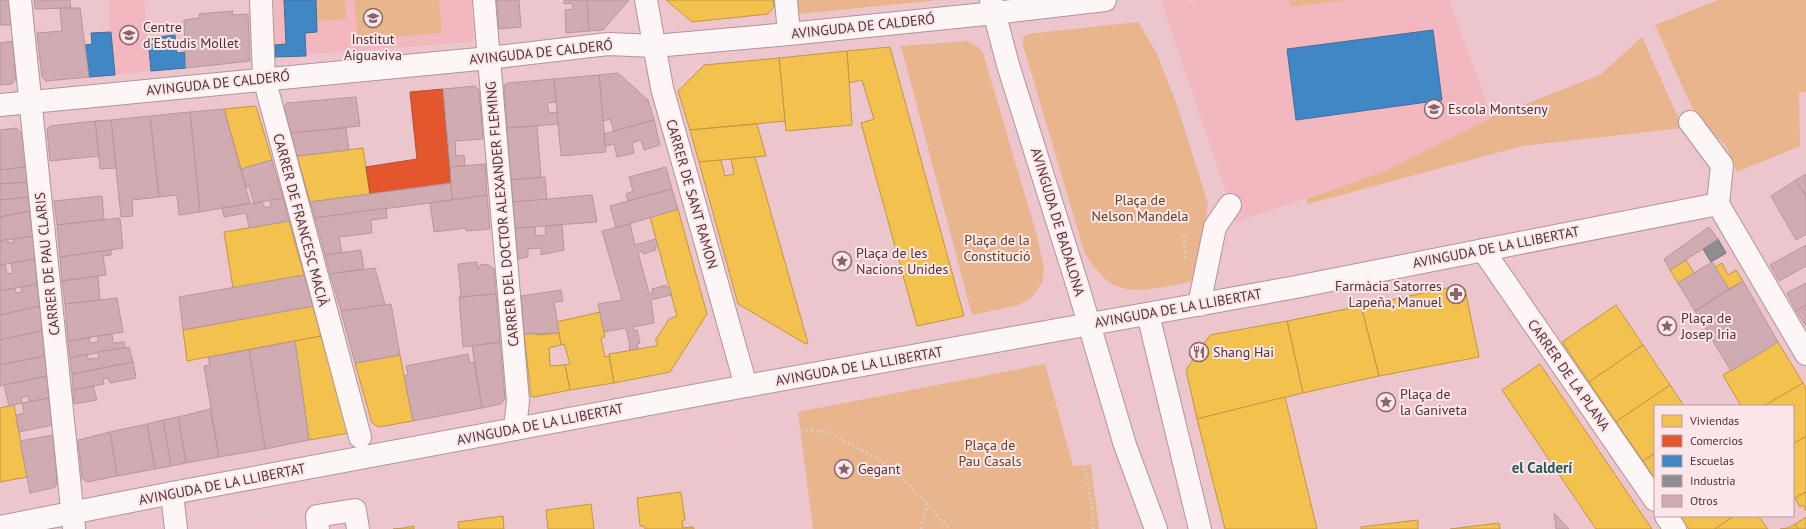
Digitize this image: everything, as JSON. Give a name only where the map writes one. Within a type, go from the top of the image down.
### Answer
[{"type":"street","name":"CARRER DE PAU CLARIS","points":[[20,0],[73,521]]},
{"type":"street","name":"CARRER DE FRANCESC MACIÀ","points":[[261,0],[264,78],[360,437]]},
{"type":"street","name":"CARRER DEL DOCTOR ALEXANDER FLEMING","points":[[484,0],[518,401],[515,429]]},
{"type":"street","name":"CARRER DE SANT RAMON","points":[[646,0],[662,88],[746,386]]},
{"type":"street","points":[[786,0],[788,34]]},
{"type":"street","name":"AVINGUDA DE CALDERÓ","points":[[0,105],[264,78],[489,58],[608,44],[655,46],[788,34],[993,6],[1105,0]]},
{"type":"street","name":"AVINGUDA DE BADALONA","points":[[993,6],[1008,65],[1090,324],[1125,445],[1143,529]]},
{"type":"street","points":[[1690,122],[1722,165],[1718,204],[1806,354]]},
{"type":"street","name":"AVINGUDA DE LA LLIBERTAT","points":[[0,527],[73,521],[168,494],[746,386],[1199,305],[1718,204]]},
{"type":"street","points":[[1199,305],[1215,227],[1226,211]]},
{"type":"street","name":"CARRER DE LA PLANA","points":[[1483,250],[1654,499]]},
{"type":"street","points":[[1148,314],[1200,529]]},
{"type":"street","name":"AVINGUDA DE BADALONA","points":[[1125,445],[1156,529]]},
{"type":"street","points":[[168,494],[173,528]]},
{"type":"street","points":[[318,529],[317,516],[355,510],[358,529]]},
{"type":"street","points":[[1667,517],[1675,529]]},
{"type":"path","points":[[1634,0],[1690,122]]},
{"type":"path","points":[[1147,18],[1226,211]]},
{"type":"path","points":[[1738,194],[1806,159]]},
{"type":"path","points":[[1530,279],[1538,282]]},
{"type":"path","points":[[1058,350],[1076,421],[1092,507],[1093,529]]},
{"type":"path","points":[[1064,375],[1113,529]]},
{"type":"path","points":[[365,497],[676,447],[711,430],[786,404]]},
{"type":"path","points":[[800,430],[827,432],[882,461],[911,487],[950,529]]},
{"type":"path","points":[[921,529],[927,505]]},
{"type":"path","points":[[173,528],[298,509]]},
{"type":"shaded area","name":"Centre d'Estudis Mollet","points":[[110,0],[144,0],[151,71],[115,75],[108,10]]},
{"type":"shaded area","name":"Institut Aiguaviva","points":[[273,0],[471,0],[474,37],[471,42],[275,57]]},
{"type":"shaded area","name":"Escola Montseny","points":[[1161,0],[1188,0],[1190,3],[1198,0],[1290,0],[1291,7],[1350,0],[1449,0],[1492,117],[1382,172],[1236,222]],"holes":[[[1433,30],[1442,100],[1297,120],[1287,49]]]},
{"type":"green space","points":[[316,0],[345,0],[346,19],[317,21]]},
{"type":"green space","points":[[354,0],[439,0],[442,33],[358,40]]},
{"type":"green space","points":[[797,0],[940,0],[798,14]]},
{"type":"green space","points":[[1290,0],[1350,0],[1290,7]]},
{"type":"green space","points":[[1718,0],[1806,0],[1806,92],[1799,93],[1800,146],[1737,172],[1725,144],[1699,123],[1655,25]]},
{"type":"green space","name":"Plaça de Nelson Mandela","points":[[1138,22],[1157,54],[1178,108],[1208,204],[1195,281],[1153,289],[1131,290],[1121,288],[1108,281],[1085,254],[1023,45],[1023,38],[1028,34]]},
{"type":"green space","points":[[1642,37],[1683,128],[1522,146],[1308,204],[1306,199],[1382,172],[1492,117],[1600,75]]},
{"type":"green space","name":"Plaça de la Constitució","points":[[968,41],[978,47],[983,53],[1037,236],[1044,268],[1042,283],[1032,297],[1019,305],[972,315],[901,46]]},
{"type":"green space","name":"Plaça de Pau Casals","points":[[1045,364],[1073,466],[1091,465],[1099,529],[813,529],[798,412]]},
{"type":"building: Viviendas","points":[[666,0],[773,0],[774,7],[768,14],[692,22]]},
{"type":"building: Viviendas","points":[[890,47],[964,316],[917,326],[861,123],[874,119],[862,80],[849,83],[847,51]]},
{"type":"building: Viviendas","points":[[847,51],[852,125],[786,131],[779,58]]},
{"type":"building: Viviendas","points":[[779,58],[785,121],[690,130],[678,91],[704,65]]},
{"type":"building: Viviendas","points":[[256,106],[272,160],[241,169],[224,109]]},
{"type":"building: Viviendas","points":[[757,124],[766,156],[699,162],[690,130]]},
{"type":"building: Viviendas","points":[[363,148],[370,194],[310,202],[297,156]]},
{"type":"building: Viviendas","points":[[755,157],[808,343],[806,344],[738,304],[699,162],[721,160],[725,176],[734,174],[731,159]]},
{"type":"building: Viviendas","points":[[678,209],[707,314],[670,372],[614,383],[609,354],[656,346],[658,341],[655,341],[669,319],[677,316],[650,217]]},
{"type":"building: Viviendas","points":[[289,221],[304,275],[233,288],[224,232]]},
{"type":"building: Viviendas","points":[[1686,260],[1694,273],[1678,283],[1670,270]]},
{"type":"building: Viviendas","points":[[1722,263],[1728,275],[1736,270],[1743,281],[1729,289],[1715,267]]},
{"type":"building: Viviendas","points":[[1452,287],[1465,289],[1479,357],[1379,376],[1361,306]]},
{"type":"building: Viviendas","points":[[1616,305],[1643,345],[1589,382],[1562,342]]},
{"type":"building: Viviendas","points":[[313,306],[321,336],[187,361],[183,330]]},
{"type":"building: Viviendas","points":[[1361,306],[1379,376],[1303,393],[1287,321]]},
{"type":"building: Viviendas","points":[[600,312],[605,337],[601,338],[605,357],[609,356],[614,383],[570,390],[565,365],[570,364],[564,344],[561,345],[556,322]]},
{"type":"building: Viviendas","points":[[1287,321],[1303,393],[1197,419],[1186,370],[1210,335]]},
{"type":"building: Viviendas","points":[[536,333],[537,335],[559,333],[561,345],[549,348],[550,366],[565,365],[570,390],[534,397],[531,396],[524,334]]},
{"type":"building: Viviendas","points":[[321,336],[349,433],[309,440],[295,341]]},
{"type":"building: Viviendas","points":[[1778,342],[1803,383],[1766,405],[1740,405],[1723,375]]},
{"type":"building: Viviendas","points":[[1643,345],[1670,385],[1616,422],[1589,382]]},
{"type":"building: Viviendas","points":[[400,355],[413,421],[379,427],[372,423],[355,363]]},
{"type":"building: Viviendas","points":[[1540,364],[1652,529],[1596,529],[1502,390]]},
{"type":"building: Viviendas","points":[[1803,383],[1806,388],[1806,436],[1794,443],[1794,405],[1766,405]]},
{"type":"building: Viviendas","points":[[1670,385],[1683,405],[1654,405],[1654,454],[1643,461],[1616,422]]},
{"type":"building: Viviendas","points":[[1285,397],[1317,529],[1225,529],[1197,419]]},
{"type":"building: Viviendas","points":[[14,405],[27,477],[0,482],[0,408]]},
{"type":"building: Viviendas","points":[[1806,436],[1806,492],[1795,498],[1794,496],[1794,443]]},
{"type":"building: Viviendas","points":[[1654,454],[1654,478],[1643,461]]},
{"type":"building: Viviendas","points":[[681,492],[685,520],[682,521],[683,528],[693,527],[694,529],[645,529],[644,526],[640,526],[637,498]]},
{"type":"building: Viviendas","points":[[1806,492],[1806,511],[1803,505],[1800,507],[1795,498]]},
{"type":"building: Viviendas","points":[[591,504],[594,529],[548,529],[546,510]]},
{"type":"building: Viviendas","points":[[503,516],[504,529],[459,529],[458,522]]},
{"type":"building: Viviendas","points":[[1681,517],[1733,517],[1715,529],[1689,529]]},
{"type":"building: Viviendas","points":[[1733,517],[1759,517],[1768,529],[1715,529]]},
{"type":"building: Viviendas","points":[[1806,517],[1806,529],[1798,529],[1795,524]]},
{"type":"building: Viviendas","points":[[1418,520],[1418,529],[1361,529],[1361,527]]},
{"type":"building: Viviendas","points":[[1499,523],[1500,529],[1450,529]]},
{"type":"building: Viviendas","points":[[1795,524],[1798,529],[1780,529],[1788,528]]},
{"type":"building: Viviendas","points":[[414,526],[414,529],[393,529],[404,528]]},
{"type":"building: Comercios","points":[[443,89],[451,183],[370,194],[366,167],[417,159],[410,92]]},
{"type":"building: Escuelas","points":[[284,0],[316,0],[317,32],[305,33],[306,56],[275,57],[275,45],[286,44]]},
{"type":"building: Escuelas","points":[[1433,30],[1442,100],[1296,120],[1287,49]]},
{"type":"building: Escuelas","points":[[111,32],[115,75],[89,77],[85,45],[92,44],[91,33]]},
{"type":"building: Escuelas","points":[[175,35],[177,53],[185,52],[186,68],[151,71],[148,38]]},
{"type":"building: Industria","points":[[1718,239],[1726,253],[1711,262],[1703,249]]},
{"type":"building: Otros","points":[[0,0],[9,0],[11,25],[0,25]]},
{"type":"building: Otros","points":[[34,0],[70,0],[71,8],[35,9]]},
{"type":"building: Otros","points":[[496,0],[519,0],[521,27],[499,29]]},
{"type":"building: Otros","points":[[564,0],[587,0],[589,31],[566,33],[565,10],[573,9],[572,3],[564,4]]},
{"type":"building: Otros","points":[[587,0],[629,0],[603,30],[589,31]]},
{"type":"building: Otros","points":[[60,8],[80,8],[89,77],[46,81],[42,77],[37,33],[62,31]]},
{"type":"building: Otros","points":[[233,11],[232,15],[248,14],[250,61],[186,68],[184,20],[200,18],[199,14]]},
{"type":"building: Otros","points":[[13,41],[16,79],[12,84],[0,85],[0,43]]},
{"type":"building: Otros","points":[[618,73],[648,100],[654,120],[614,131],[610,119],[603,121],[599,75]]},
{"type":"building: Otros","points":[[599,75],[606,152],[561,156],[554,79]]},
{"type":"building: Otros","points":[[554,79],[556,102],[547,103],[549,113],[557,112],[558,124],[507,128],[504,85],[508,83]]},
{"type":"building: Otros","points":[[475,86],[479,90],[483,139],[455,141],[456,156],[464,155],[465,166],[450,167],[443,89]]},
{"type":"building: Otros","points":[[356,97],[360,126],[291,133],[284,108],[287,103]]},
{"type":"building: Otros","points":[[224,109],[250,203],[200,212],[190,112]]},
{"type":"building: Otros","points":[[190,112],[200,212],[179,215],[177,195],[159,197],[150,116]]},
{"type":"building: Otros","points":[[150,116],[159,197],[132,200],[133,216],[121,217],[111,120]]},
{"type":"building: Otros","points":[[111,120],[116,168],[100,169],[95,121]]},
{"type":"building: Otros","points":[[654,120],[660,145],[644,150],[641,140],[632,143],[634,153],[617,157],[614,144],[605,146],[604,134]]},
{"type":"building: Otros","points":[[95,121],[99,156],[50,161],[47,129],[50,126]]},
{"type":"building: Otros","points":[[537,126],[541,177],[511,180],[507,128]]},
{"type":"building: Otros","points":[[16,128],[22,133],[26,167],[0,170],[0,130]]},
{"type":"building: Otros","points":[[346,128],[349,150],[297,156],[291,133]]},
{"type":"building: Otros","points":[[272,160],[283,198],[254,203],[249,186],[246,187],[241,169]]},
{"type":"building: Otros","points":[[485,164],[487,195],[452,200],[450,167]]},
{"type":"building: Otros","points":[[26,167],[27,182],[0,184],[0,170]]},
{"type":"building: Otros","points":[[666,167],[672,189],[628,201],[626,194],[633,191],[629,177]]},
{"type":"building: Otros","points":[[1806,174],[1806,197],[1796,180]]},
{"type":"building: Otros","points":[[545,177],[547,200],[513,202],[511,180]]},
{"type":"building: Otros","points":[[1796,180],[1806,197],[1806,234],[1796,240],[1771,196]]},
{"type":"building: Otros","points":[[27,182],[29,197],[0,200],[0,184]]},
{"type":"building: Otros","points":[[451,183],[452,200],[315,218],[310,202]]},
{"type":"building: Otros","points":[[672,189],[678,209],[616,228],[610,206]]},
{"type":"building: Otros","points":[[487,195],[490,229],[466,231],[466,228],[434,232],[430,203]]},
{"type":"building: Otros","points":[[592,195],[597,222],[515,228],[513,202]]},
{"type":"building: Otros","points":[[102,196],[104,219],[57,225],[54,201]]},
{"type":"building: Otros","points":[[29,197],[30,211],[0,217],[0,200]]},
{"type":"building: Otros","points":[[283,198],[289,221],[249,228],[246,213],[224,217],[222,208],[262,202],[264,207],[271,207],[270,200]]},
{"type":"building: Otros","points":[[386,208],[387,218],[371,220],[372,233],[339,237],[342,253],[325,255],[315,218]]},
{"type":"building: Otros","points":[[30,211],[33,236],[0,241],[0,217]]},
{"type":"building: Otros","points":[[120,218],[123,248],[60,257],[57,225]]},
{"type":"building: Otros","points":[[630,224],[635,245],[656,239],[658,246],[655,247],[656,250],[643,254],[642,251],[638,252],[649,293],[653,293],[652,289],[666,285],[667,288],[670,288],[671,295],[651,300],[654,323],[633,327],[634,331],[637,330],[640,343],[637,344],[638,349],[630,350],[626,328],[604,332],[598,304],[622,300],[602,231]]},
{"type":"building: Otros","points":[[562,225],[564,250],[541,255],[541,248],[528,249],[528,257],[518,259],[515,228],[535,227],[536,236],[546,235],[545,226]]},
{"type":"building: Otros","points":[[1709,227],[1718,239],[1670,270],[1664,259]]},
{"type":"building: Otros","points":[[33,236],[35,259],[0,265],[0,241],[8,239],[8,243],[14,242],[13,239]]},
{"type":"building: Otros","points":[[1806,245],[1806,266],[1779,281],[1770,265]]},
{"type":"building: Otros","points":[[111,250],[111,255],[103,256],[106,275],[62,281],[60,257]]},
{"type":"building: Otros","points":[[361,250],[364,269],[330,274],[325,255]]},
{"type":"building: Otros","points":[[35,259],[37,284],[0,291],[0,265],[5,264],[7,274],[13,273],[11,263]]},
{"type":"building: Otros","points":[[477,262],[478,270],[480,265],[487,264],[494,269],[496,294],[461,297],[458,264]]},
{"type":"building: Otros","points":[[1712,262],[1729,289],[1695,311],[1678,283]]},
{"type":"building: Otros","points":[[375,268],[385,305],[341,311],[330,274]]},
{"type":"building: Otros","points":[[304,275],[313,306],[183,330],[179,297]]},
{"type":"building: Otros","points":[[98,276],[100,300],[65,304],[62,281]]},
{"type":"building: Otros","points":[[1743,281],[1778,342],[1731,371],[1695,311]]},
{"type":"building: Otros","points":[[1806,283],[1806,305],[1796,311],[1787,293]]},
{"type":"building: Otros","points":[[37,284],[40,306],[0,315],[0,291],[15,288],[16,293],[22,292],[21,287]]},
{"type":"building: Otros","points":[[561,290],[563,301],[554,302],[559,333],[524,334],[521,296]]},
{"type":"building: Otros","points":[[496,294],[500,342],[463,347],[459,297]]},
{"type":"building: Otros","points":[[117,298],[123,332],[68,341],[65,304]]},
{"type":"building: Otros","points":[[391,304],[400,355],[355,363],[341,311]]},
{"type":"building: Otros","points":[[1806,305],[1806,326],[1796,311]]},
{"type":"building: Otros","points":[[40,306],[42,331],[0,340],[0,315]]},
{"type":"building: Otros","points":[[42,331],[45,356],[0,365],[0,340]]},
{"type":"building: Otros","points":[[112,334],[113,343],[124,342],[125,348],[70,358],[68,341],[89,338],[90,343],[98,342],[98,336]]},
{"type":"building: Otros","points":[[295,341],[309,440],[265,449],[249,350]]},
{"type":"building: Otros","points":[[500,342],[505,399],[501,404],[482,408],[472,346]]},
{"type":"building: Otros","points":[[129,347],[133,362],[72,374],[70,358],[87,354],[88,359],[99,358],[98,352]]},
{"type":"building: Otros","points":[[249,350],[265,449],[219,457],[204,366],[210,365],[208,357]]},
{"type":"building: Otros","points":[[468,354],[470,363],[474,362],[482,408],[413,421],[404,376],[408,375],[406,366]]},
{"type":"building: Otros","points":[[45,356],[47,376],[0,386],[0,365]]},
{"type":"building: Otros","points":[[133,362],[136,378],[110,383],[108,378],[103,379],[104,384],[73,390],[72,374]]},
{"type":"building: Otros","points":[[47,376],[49,398],[29,402],[28,396],[21,398],[22,403],[9,406],[4,385]]},
{"type":"building: Otros","points":[[93,386],[97,400],[74,404],[73,390]]},
{"type":"building: Otros","points":[[49,398],[52,425],[19,432],[16,415],[24,413],[22,403]]},
{"type":"building: Otros","points":[[210,409],[219,457],[186,463],[178,417]]},
{"type":"building: Otros","points":[[178,417],[186,463],[171,466],[163,420]]},
{"type":"building: Otros","points":[[163,420],[171,466],[155,469],[147,424]]},
{"type":"building: Otros","points":[[147,424],[155,469],[117,476],[110,432]]},
{"type":"building: Otros","points":[[110,432],[117,476],[87,482],[82,478],[78,440]]},
{"type":"building: Otros","points":[[53,435],[57,482],[56,486],[30,493],[20,441]]},
{"type":"building: Otros","points":[[1554,513],[1569,529],[1556,529]]},
{"type":"place","name":"Institut Aiguaviva","points":[[373,18]]},
{"type":"place","name":"Centre d'Estudis Mollet","points":[[129,35]]},
{"type":"place","name":"Escola Montseny","points":[[1434,109]]},
{"type":"place","name":"Plaça de les Nacions Unides","points":[[842,261]]},
{"type":"place","name":"Farmàcia Satorres Lapeña, Manuel","points":[[1456,294]]},
{"type":"place","name":"Plaça de Josep Iria","points":[[1667,326]]},
{"type":"place","name":"Shang Hai","points":[[1199,352]]},
{"type":"place","name":"Plaça de la Ganiveta","points":[[1386,402]]},
{"type":"place","name":"Gegant","points":[[844,469]]},
{"type":"district","name":"el Calderí","points":[[1542,468]]}]
